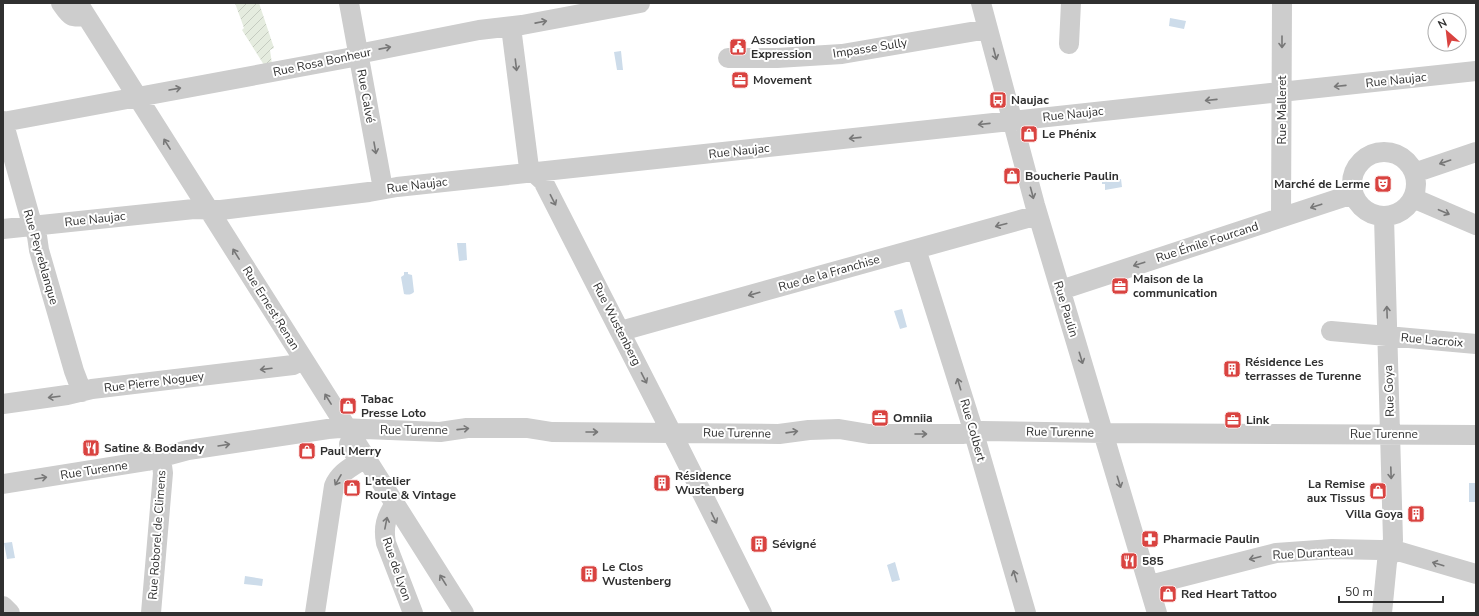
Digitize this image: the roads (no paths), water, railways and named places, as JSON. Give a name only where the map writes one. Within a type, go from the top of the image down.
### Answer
[{"type":"street","points":[[62,3],[74,18],[82,9]]},
{"type":"street","name":"Rue Calvé","points":[[349,3],[383,189]]},
{"type":"street","name":"Rue Rosa Bonheur","points":[[3,122],[348,58],[479,30],[512,27],[640,3]]},
{"type":"street","name":"Rue Paulin","points":[[981,3],[1038,215],[1150,585],[1157,613]]},
{"type":"street","points":[[1070,44],[1071,3]]},
{"type":"street","name":"Rue Malleret","points":[[1282,3],[1282,217]]},
{"type":"street","name":"Rue Ernest Renan","points":[[82,9],[304,360],[362,460]]},
{"type":"street","name":"Rue Wustenberg","points":[[512,27],[529,168],[544,181],[762,613]]},
{"type":"street","name":"Impasse Sully","points":[[728,58],[777,58],[842,54],[988,29]]},
{"type":"street","name":"Rue Naujac","points":[[3,229],[194,209],[221,210],[404,186],[1476,71]]},
{"type":"street","name":"Rue Peyreblanque","points":[[3,122],[37,236],[39,250],[74,371],[82,392]]},
{"type":"street","points":[[1383,152],[1393,153],[1406,161],[1414,173],[1416,186],[1413,198],[1408,206],[1393,215],[1374,215],[1365,210],[1358,203],[1353,194],[1352,184],[1355,170],[1365,158],[1374,154],[1383,152]]},
{"type":"street","points":[[1414,173],[1476,152]]},
{"type":"street","name":"Rue Émile Fourcand","points":[[1061,290],[1353,194]]},
{"type":"street","points":[[1413,198],[1476,225]]},
{"type":"street","name":"Rue de la Franchise","points":[[621,333],[635,327],[1038,215]]},
{"type":"street","name":"Rue Goya","points":[[1382,613],[1387,562],[1393,540],[1384,216]]},
{"type":"street","name":"Rue Colbert","points":[[916,249],[973,432],[1026,613]]},
{"type":"street","name":"Rue Lacroix","points":[[1331,331],[1476,344]]},
{"type":"street","name":"Rue Pierre Noguey","points":[[3,404],[67,396],[82,392],[293,365],[304,360]]},
{"type":"street","name":"Rue Turenne","points":[[3,484],[147,461],[188,450],[343,428],[440,432],[467,428],[527,428],[552,432],[779,434],[831,429],[869,434],[962,434],[981,431],[1476,435]]},
{"type":"street","name":"Rue Roborel de Climens","points":[[151,613],[163,473],[161,458]]},
{"type":"street","points":[[315,613],[334,486],[342,473],[362,460],[395,504],[464,613]]},
{"type":"street","name":"Rue de Lyon","points":[[395,504],[386,518],[384,534],[386,543],[413,613]]},
{"type":"street","name":"Rue Duranteau","points":[[1150,585],[1280,552],[1332,549],[1401,552],[1476,574]]},
{"type":"street","points":[[3,606],[10,613]]},
{"type":"water","points":[[1170,18],[1186,21],[1184,29],[1169,26]]},
{"type":"water","points":[[621,51],[623,70],[617,70],[614,52]]},
{"type":"water","points":[[1121,179],[1122,187],[1105,190],[1105,184],[1102,184],[1102,182]]},
{"type":"water","points":[[457,243],[466,243],[467,260],[459,261]]},
{"type":"water","points":[[404,272],[408,272],[408,274],[412,275],[414,292],[408,295],[404,294],[401,277],[404,275]]},
{"type":"water","points":[[902,309],[907,327],[900,329],[894,311]]},
{"type":"water","points":[[1469,483],[1476,483],[1476,502],[1469,502]]},
{"type":"water","points":[[12,542],[15,558],[7,559],[4,543]]},
{"type":"water","points":[[895,562],[900,580],[892,582],[887,565]]},
{"type":"water","points":[[245,576],[263,579],[262,586],[244,584]]},
{"type":"place","name":"Association Expression","points":[[738,47]]},
{"type":"place","name":"Movement","points":[[740,80]]},
{"type":"place","name":"Naujac","points":[[998,100]]},
{"type":"place","name":"Le Phénix","points":[[1029,134]]},
{"type":"place","name":"Boucherie Paulin","points":[[1012,176]]},
{"type":"place","name":"Marché de Lerme","points":[[1383,184]]},
{"type":"place","name":"Maison de la communication","points":[[1120,286]]},
{"type":"place","name":"Résidence Les terrasses de Turenne","points":[[1232,369]]},
{"type":"place","name":"Tabac Presse Loto","points":[[348,406]]},
{"type":"place","name":"Omniia","points":[[880,418]]},
{"type":"place","name":"Link","points":[[1233,420]]},
{"type":"place","name":"Satine & Bodandy","points":[[91,448]]},
{"type":"place","name":"Paul Merry","points":[[307,451]]},
{"type":"place","name":"Résidence Wustenberg","points":[[662,483]]},
{"type":"place","name":"L'atelier Roule & Vintage","points":[[352,488]]},
{"type":"place","name":"La Remise aux Tissus","points":[[1378,491]]},
{"type":"place","name":"Villa Goya","points":[[1416,514]]},
{"type":"place","name":"Pharmacie Paulin","points":[[1150,539]]},
{"type":"place","name":"Sévigné","points":[[759,544]]},
{"type":"place","name":"585","points":[[1129,561]]},
{"type":"place","name":"Le Clos Wustenberg","points":[[589,574]]},
{"type":"place","name":"Red Heart Tattoo","points":[[1168,594]]}]
